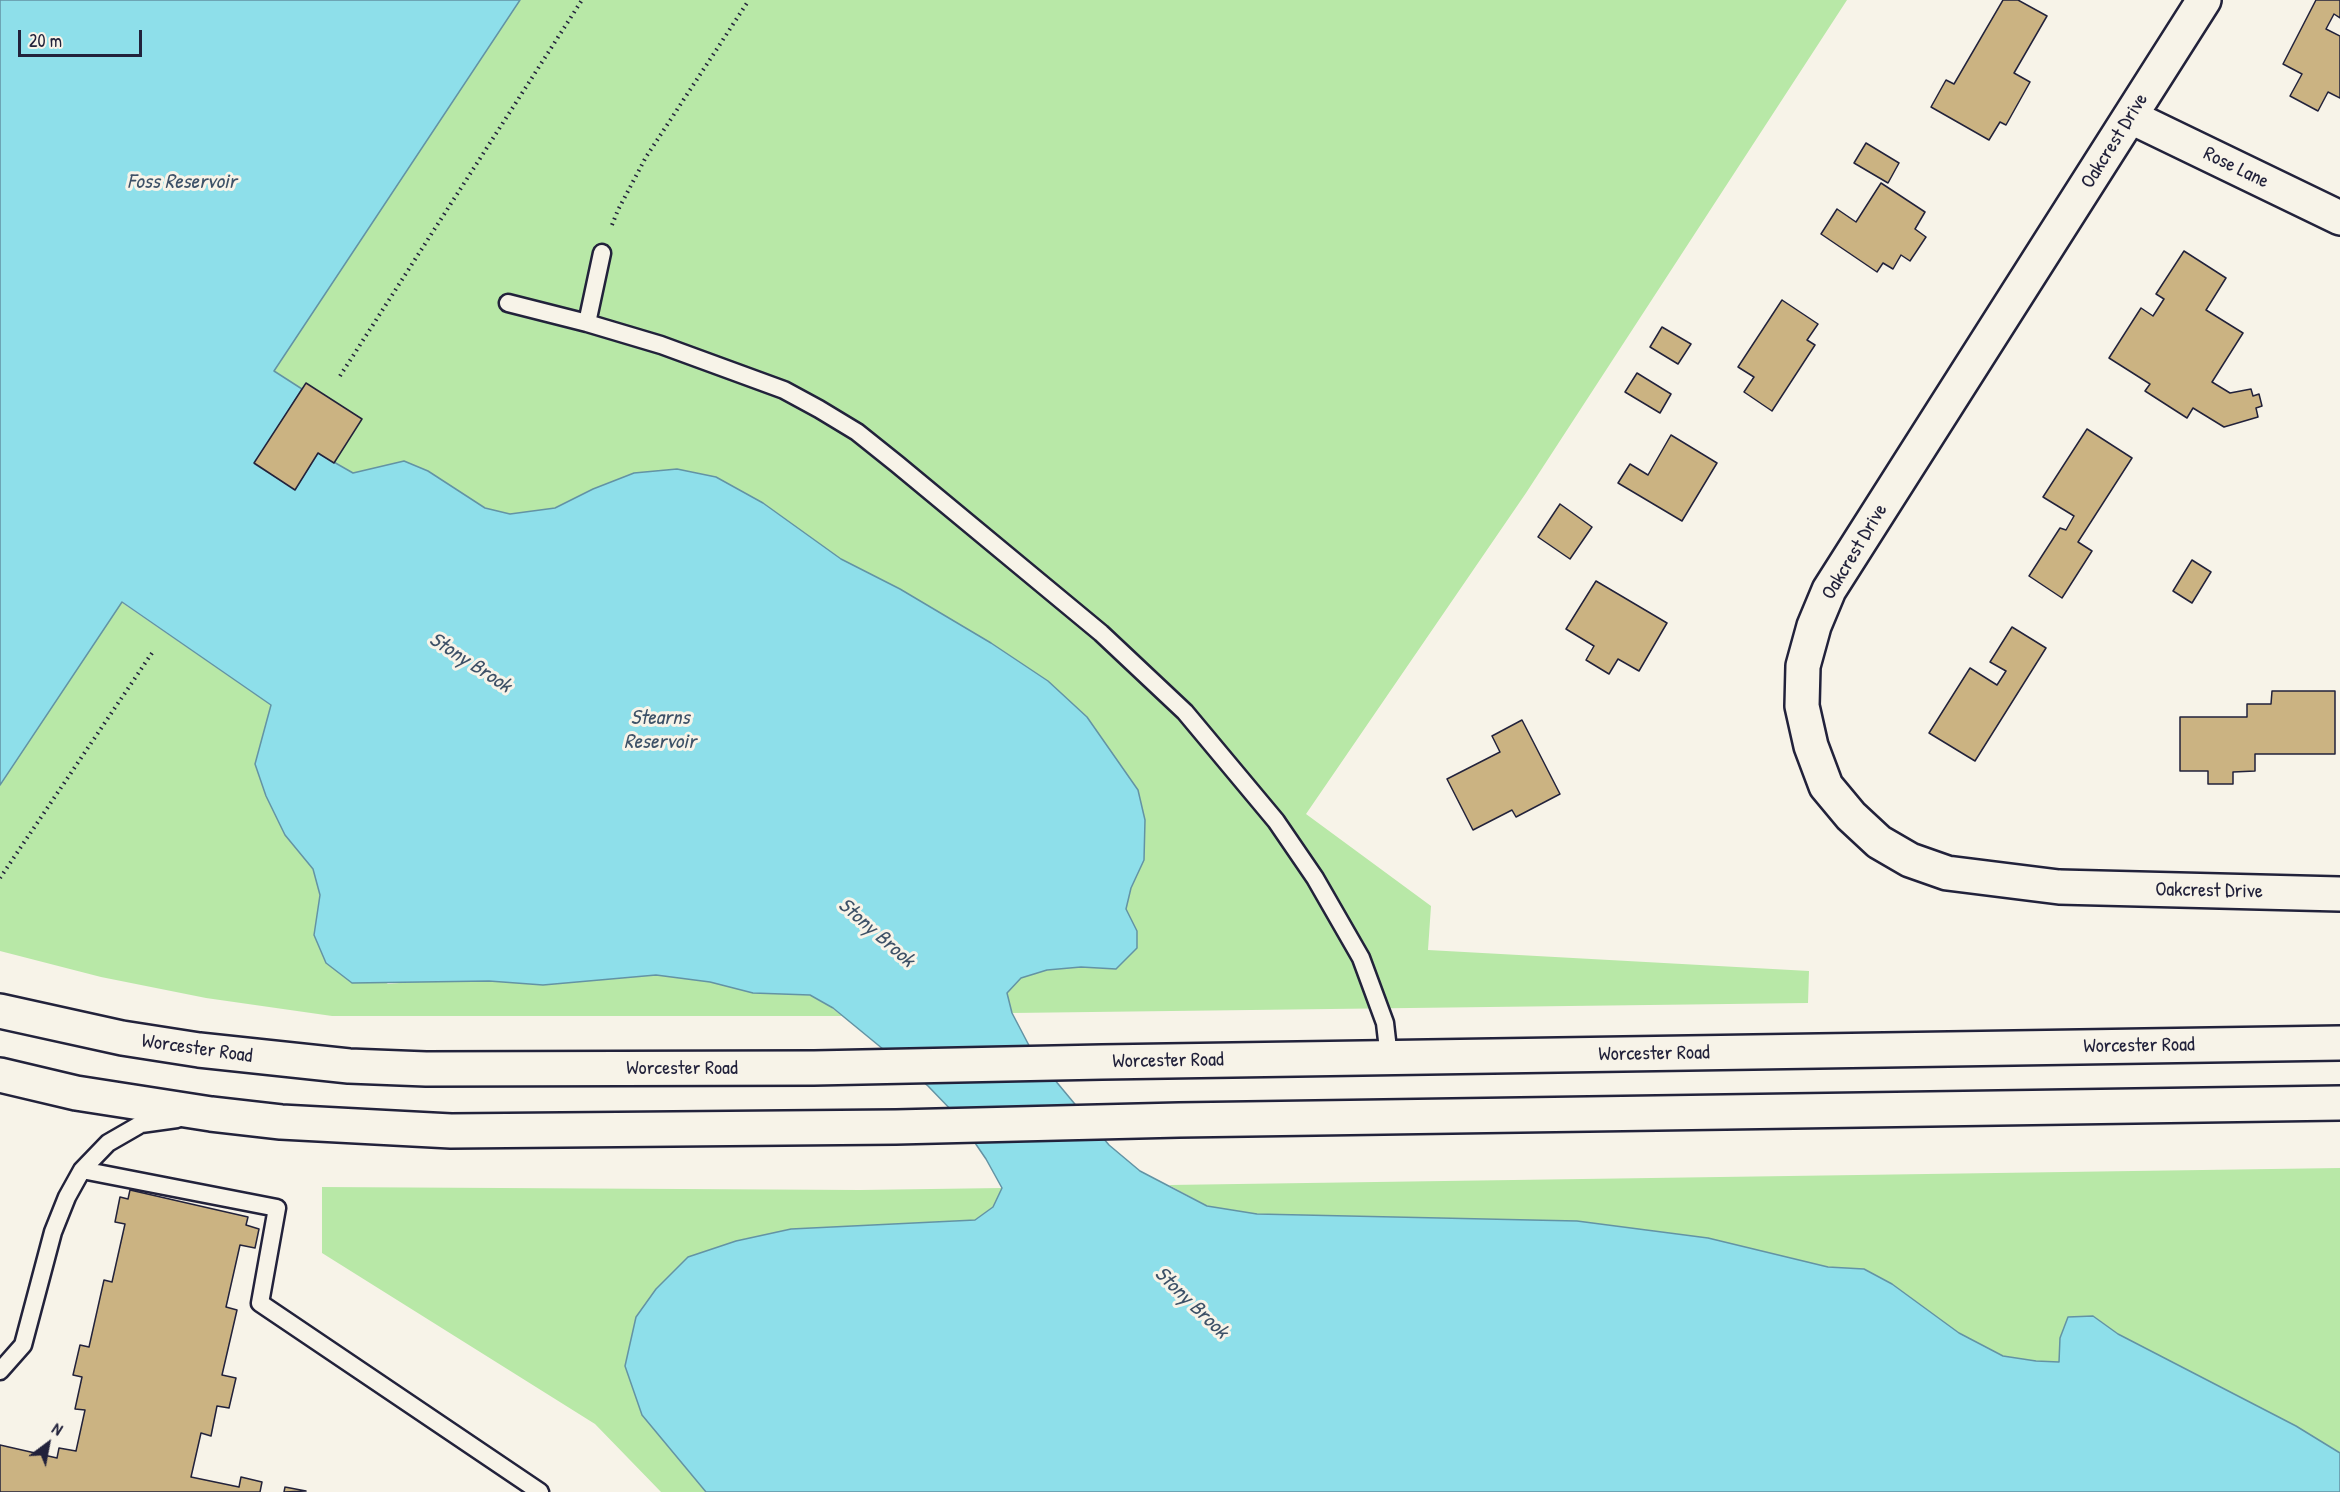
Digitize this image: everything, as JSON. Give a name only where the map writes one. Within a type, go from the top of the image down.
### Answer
[{"type":"main road","name":"Oakcrest Drive","points":[[2204,0],[1829,590],[1814,627],[1803,666],[1802,706],[1811,747],[1826,786],[1851,816],[1879,842],[1910,860],[1947,873],[2059,887],[2340,894]]},
{"type":"main road","name":"Rose Lane","points":[[2131,117],[2340,218]]},
{"type":"main road","name":"Worcester Road","points":[[0,1011],[122,1038],[274,1060],[349,1066],[489,1070],[814,1068],[2340,1043]]},
{"type":"main road","points":[[0,1075],[76,1093],[210,1114],[281,1122],[451,1131],[2340,1103]]},
{"type":"lane","points":[[587,322],[602,253]]},
{"type":"lane","points":[[508,303],[587,322],[660,345],[784,390],[848,426],[968,521],[1142,670],[1185,712],[1228,762],[1276,821],[1315,878],[1361,958],[1385,1023],[1389,1058]]},
{"type":"lane","points":[[0,1371],[23,1345],[53,1232],[67,1197],[82,1170],[108,1143],[141,1124],[210,1114]]},
{"type":"lane","points":[[82,1170],[276,1208],[260,1303],[540,1492]]},
{"type":"path","points":[[340,376],[582,0]]},
{"type":"path","points":[[602,253],[618,210],[646,157],[749,0]]},
{"type":"path","points":[[0,878],[154,650]]},
{"type":"green space","points":[[520,0],[1847,0],[1526,493],[1306,814],[1431,906],[1428,950],[1809,971],[1808,1003],[1012,1013],[1007,993],[1021,978],[1047,970],[1081,967],[1116,969],[1137,931],[1126,909],[1131,888],[1144,860],[1138,790],[1087,717],[1048,681],[991,643],[900,589],[841,559],[763,503],[716,477],[634,473],[593,489],[555,508],[510,514],[485,508],[428,471],[404,461],[353,473],[318,454],[295,490],[254,463],[274,371]]},
{"type":"green space","points":[[121,602],[271,705],[255,764],[266,796],[285,835],[313,869],[320,895],[314,935],[388,984],[436,980],[543,985],[656,975],[710,982],[753,993],[811,995],[842,1016],[332,1016],[206,998],[101,977],[0,951],[0,785]]},
{"type":"green space","points":[[2340,1168],[2340,1453],[2296,1426],[2118,1334],[2093,1316],[2060,1338],[2059,1362],[2036,1361],[2003,1356],[1959,1333],[1892,1284],[1864,1269],[1828,1267],[1708,1238],[1577,1221],[1257,1214],[1207,1206],[1169,1185]]},
{"type":"green space","points":[[322,1187],[860,1190],[1002,1188],[993,1207],[975,1220],[791,1229],[736,1241],[688,1257],[656,1289],[636,1317],[642,1415],[706,1492],[661,1492],[595,1424],[322,1253]]},
{"type":"water","name":"Stearns Reservoir","points":[[0,0],[520,0],[274,371],[302,389],[255,464],[295,489],[318,453],[353,473],[404,461],[428,471],[485,508],[510,514],[555,508],[593,489],[634,473],[677,469],[716,477],[763,503],[841,559],[900,589],[991,643],[1048,681],[1087,717],[1138,790],[1145,820],[1144,860],[1131,888],[1126,909],[1137,931],[1137,948],[1116,969],[1081,967],[1047,970],[1021,978],[1007,993],[1012,1013],[1034,1055],[1109,1145],[1140,1171],[1207,1206],[1257,1214],[1577,1221],[1708,1238],[1828,1267],[1864,1269],[1892,1284],[1959,1333],[2003,1356],[2059,1362],[2060,1338],[2068,1317],[2093,1316],[2118,1334],[2296,1426],[2340,1453],[2340,1492],[706,1492],[642,1415],[625,1366],[636,1317],[656,1289],[688,1257],[736,1241],[791,1229],[975,1220],[993,1207],[1002,1188],[986,1159],[956,1115],[928,1086],[833,1008],[810,995],[753,993],[710,982],[656,975],[543,985],[489,981],[352,983],[326,963],[314,935],[320,895],[313,869],[285,835],[266,796],[255,764],[271,705],[122,602],[0,785]]},
{"type":"building","points":[[2003,0],[2018,0],[2047,16],[2014,73],[2030,82],[2006,125],[2000,122],[1989,140],[1931,107],[1946,80],[1954,84]]},
{"type":"building","points":[[2316,0],[2340,0],[2340,18],[2334,14],[2326,29],[2340,36],[2340,98],[2328,92],[2318,111],[2290,96],[2302,74],[2283,64]]},
{"type":"building","points":[[1866,143],[1899,163],[1888,183],[1854,163]]},
{"type":"building","points":[[1881,183],[1925,212],[1915,229],[1926,237],[1910,261],[1901,255],[1893,269],[1883,263],[1877,272],[1821,234],[1837,209],[1856,222]]},
{"type":"building","points":[[2184,251],[2226,278],[2206,310],[2243,333],[2212,382],[2230,393],[2251,389],[2253,396],[2259,394],[2262,406],[2256,408],[2258,417],[2224,427],[2193,408],[2187,418],[2145,391],[2150,384],[2109,358],[2141,308],[2153,316],[2164,299],[2156,294]]},
{"type":"building","points":[[1782,300],[1818,324],[1807,340],[1815,345],[1772,411],[1744,392],[1754,377],[1738,367]]},
{"type":"building","points":[[1662,327],[1691,344],[1678,364],[1650,347]]},
{"type":"building","points":[[1637,373],[1671,394],[1660,413],[1625,392]]},
{"type":"building","points":[[306,383],[362,419],[334,463],[318,453],[295,490],[254,463]]},
{"type":"building","points":[[2087,429],[2132,458],[2078,542],[2092,551],[2062,598],[2029,576],[2060,528],[2066,530],[2074,516],[2043,497]]},
{"type":"building","points":[[1671,435],[1717,463],[1682,521],[1618,483],[1630,464],[1648,475]]},
{"type":"building","points":[[1560,504],[1592,527],[1570,559],[1538,537]]},
{"type":"building","points":[[2192,560],[2211,572],[2192,603],[2173,591]]},
{"type":"building","points":[[1596,581],[1667,623],[1639,671],[1618,659],[1609,674],[1586,660],[1594,646],[1566,629]]},
{"type":"building","points":[[2012,627],[2046,648],[1975,761],[1929,733],[1970,668],[1997,685],[2006,671],[1990,662]]},
{"type":"building","points":[[2272,691],[2335,691],[2335,754],[2255,754],[2255,771],[2233,772],[2233,784],[2208,784],[2208,771],[2180,771],[2180,717],[2247,717],[2247,704],[2271,704]]},
{"type":"building","points":[[1522,720],[1560,794],[1516,817],[1512,810],[1473,830],[1447,779],[1500,752],[1492,736]]},
{"type":"building","points":[[130,1190],[248,1217],[246,1225],[259,1229],[255,1248],[240,1245],[226,1307],[237,1310],[222,1375],[236,1378],[229,1408],[217,1406],[211,1436],[201,1433],[191,1477],[239,1487],[241,1477],[262,1482],[260,1492],[0,1492],[0,1445],[57,1458],[59,1448],[76,1451],[85,1410],[75,1409],[82,1377],[73,1375],[80,1345],[89,1347],[104,1280],[112,1282],[125,1224],[115,1222],[120,1197],[128,1199]]},
{"type":"building","points":[[285,1487],[306,1491],[284,1492]]},
{"type":"water label","name":"Foss Reservoir","points":[[182,182]]},
{"type":"water label","name":"Stony Brook","points":[[470,663]]},
{"type":"water label","name":"Stony Brook","points":[[876,933]]},
{"type":"water label","name":"Stony Brook","points":[[1191,1303]]}]
